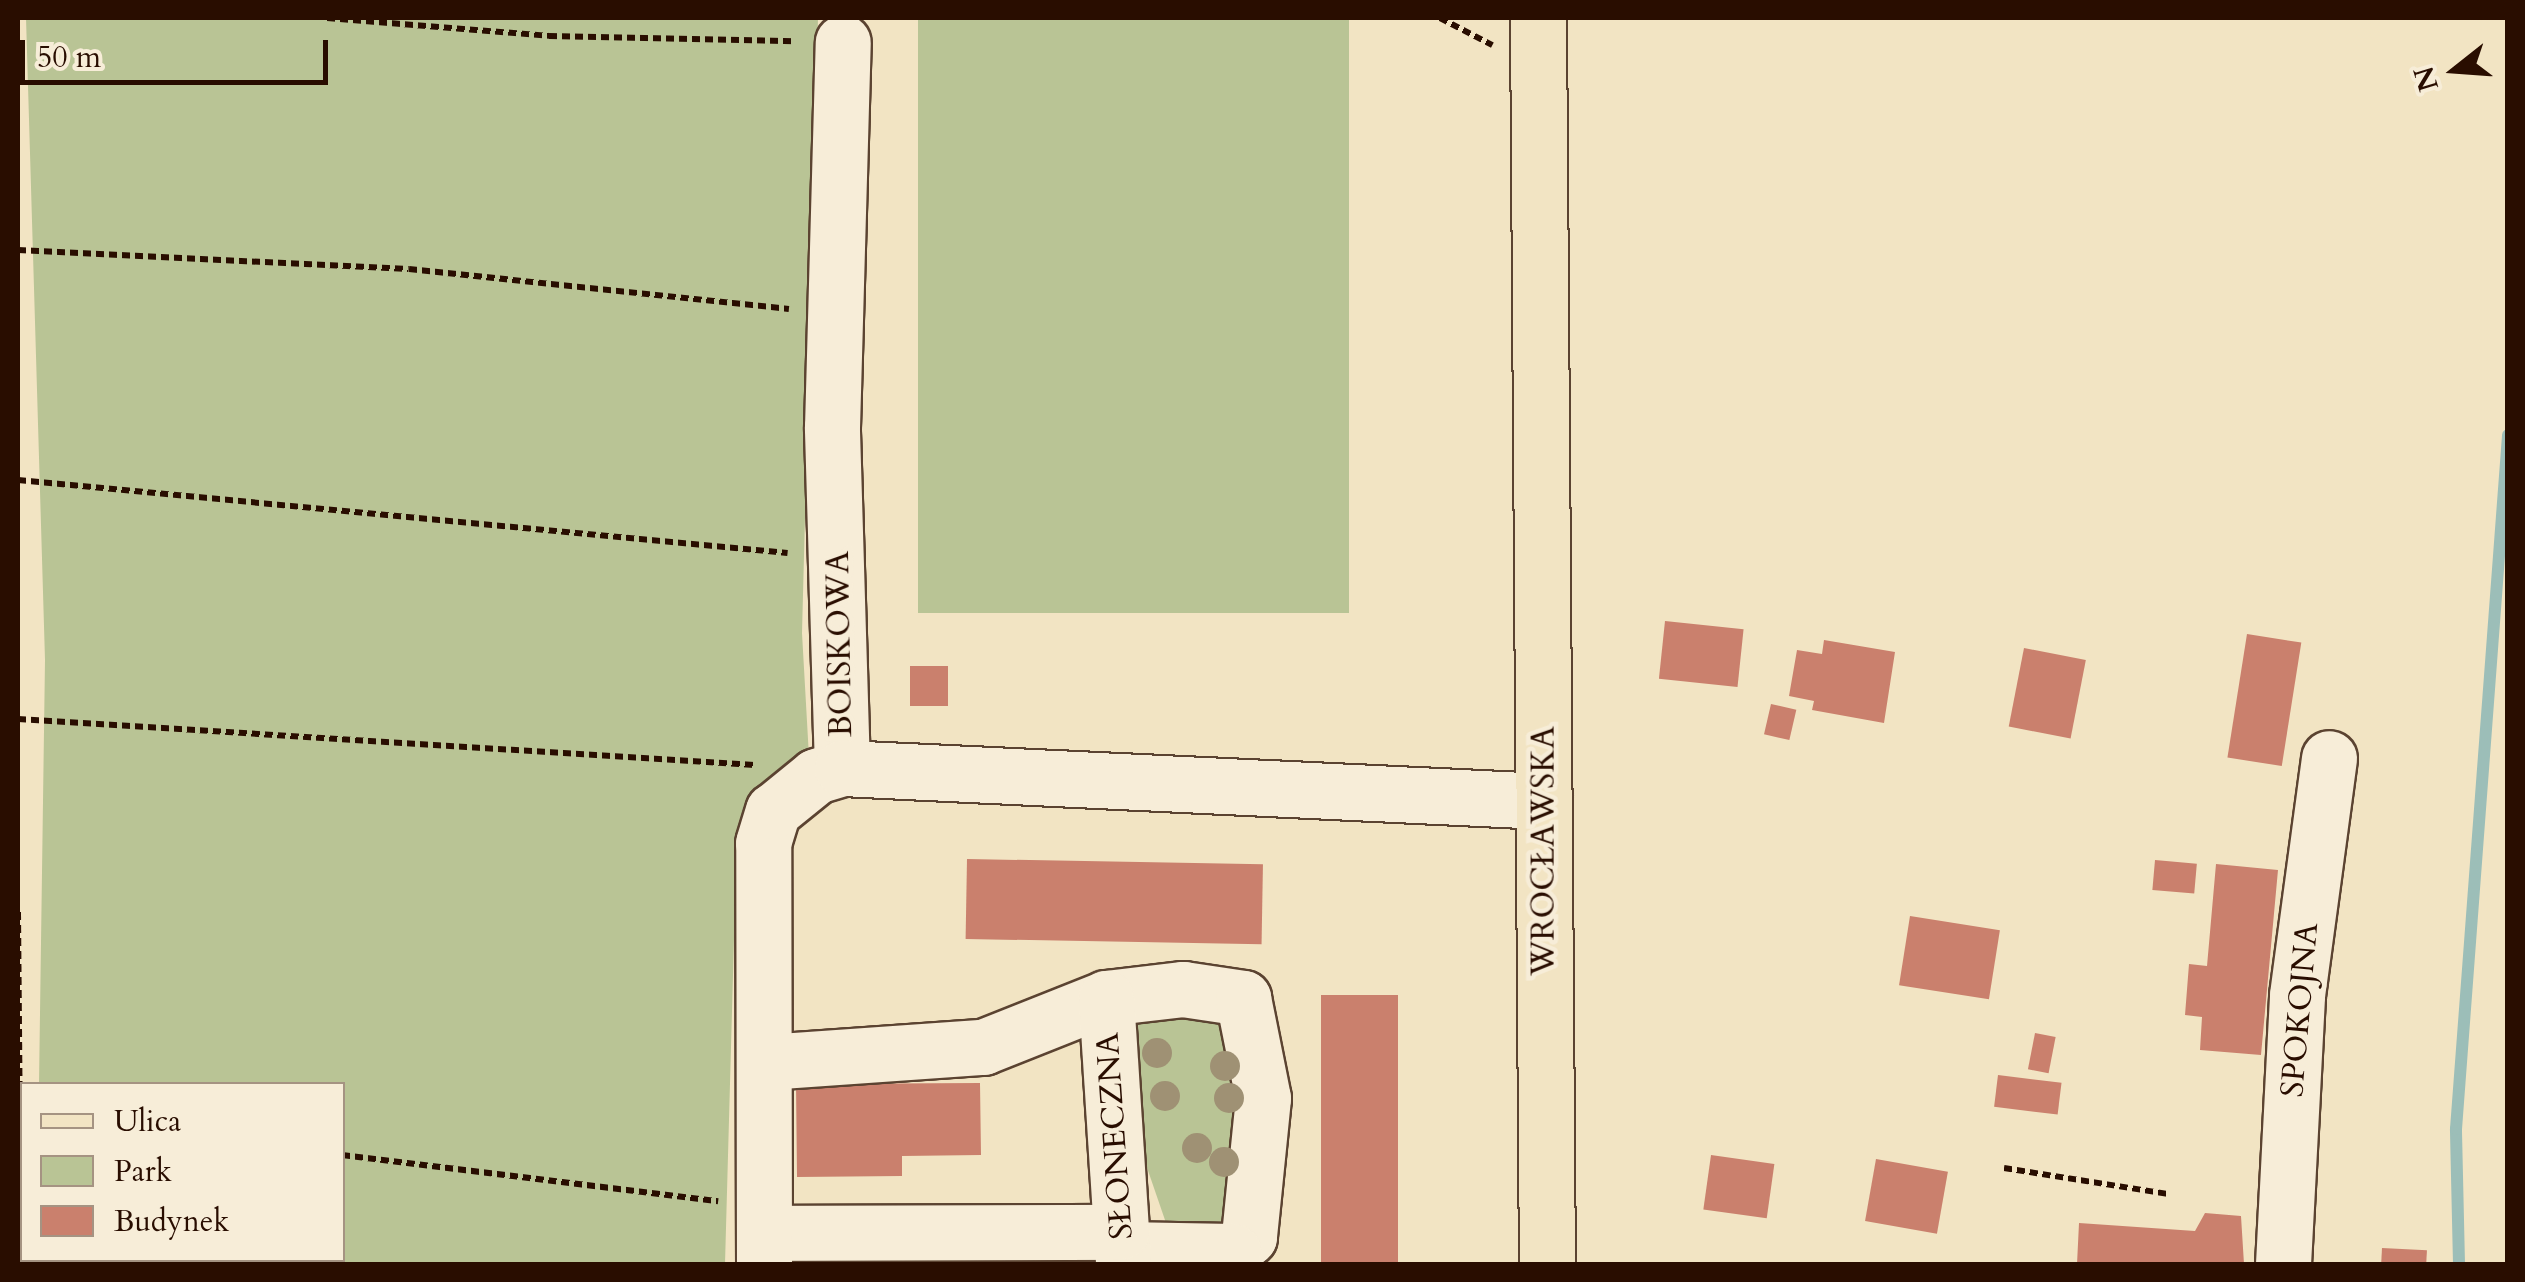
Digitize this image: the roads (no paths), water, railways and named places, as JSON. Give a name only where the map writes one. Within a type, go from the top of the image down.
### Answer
[{"type":"main road","name":"WROCŁAWSKA","points":[[1538,18],[1547,1264]]},
{"type":"street","name":"BOISKOWA","points":[[823,777],[838,558],[835,314],[843,42]]},
{"type":"street","name":"SPOKOJNA","points":[[2283,1264],[2297,995],[2329,758]]},
{"type":"street","points":[[1106,998],[1183,989],[1243,998],[1263,1098],[1257,1218],[1249,1237],[1233,1251],[764,1235],[763,843],[774,811],[823,777],[1544,802]]},
{"type":"street","name":"SŁONECZNA","points":[[766,1062],[983,1047],[1106,998],[1122,1249]]},
{"type":"waterway","points":[[2459,1264],[2456,1129],[2508,435]]}]
